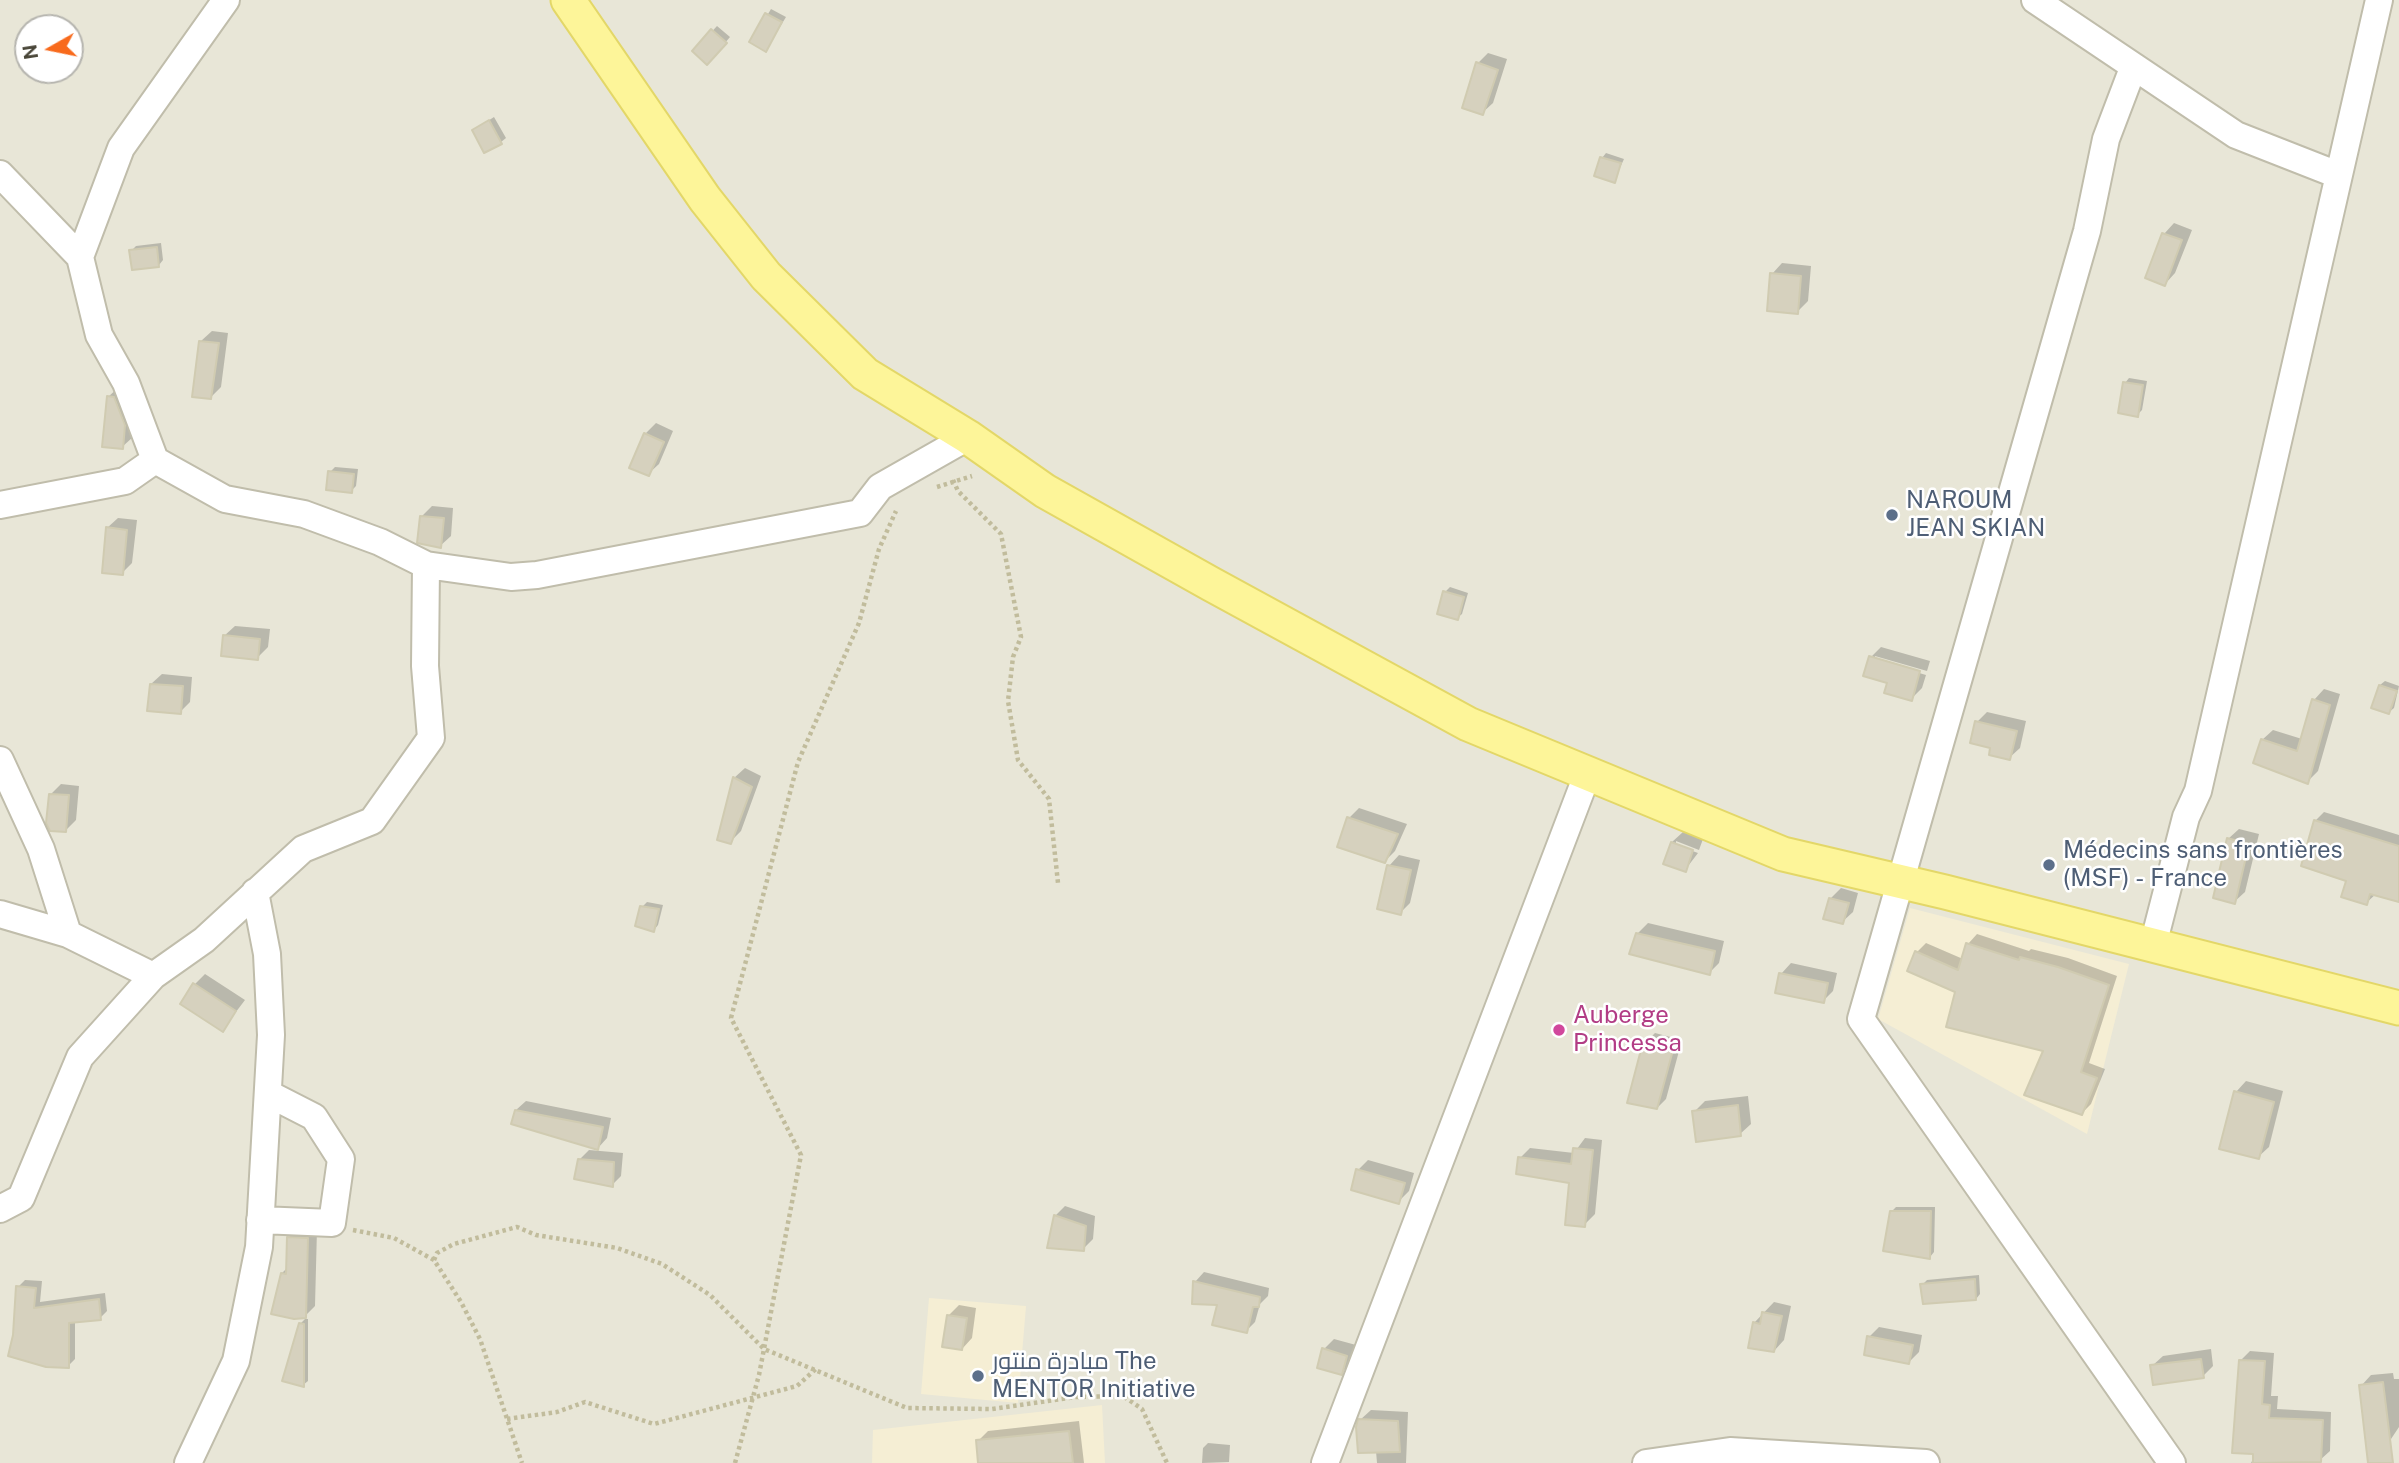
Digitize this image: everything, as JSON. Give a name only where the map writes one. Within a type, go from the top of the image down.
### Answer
[{"type":"main road","points":[[568,0],[705,200],[766,276],[865,374],[968,437],[1045,491],[1468,724],[1783,854],[1900,881],[2399,1009]]},
{"type":"street","points":[[80,257],[121,149],[226,0]]},
{"type":"street","points":[[2035,0],[2236,135],[2338,175]]},
{"type":"street","points":[[2153,945],[2186,817],[2198,791],[2379,0]]},
{"type":"street","points":[[2133,68],[2106,139],[2083,244],[1861,1018],[2172,1463]]},
{"type":"street","points":[[0,174],[80,257],[99,335],[126,383],[155,460],[225,499],[303,514],[380,542],[426,565],[510,576],[537,575],[860,513],[880,487],[968,437]]},
{"type":"street","points":[[0,505],[125,481],[155,460]]},
{"type":"street","points":[[0,1209],[21,1198],[80,1057],[153,976],[204,940],[303,849],[372,821],[431,738],[425,666],[426,565]]},
{"type":"street","points":[[0,760],[41,849],[68,934]]},
{"type":"street","points":[[1325,1463],[1587,775]]},
{"type":"street","points":[[188,1463],[236,1361],[259,1247],[271,1035],[267,954],[255,892]]},
{"type":"street","points":[[0,914],[68,934],[153,976]]},
{"type":"street","points":[[260,1220],[332,1223],[341,1159],[314,1117],[269,1094]]},
{"type":"street","points":[[1646,1463],[1730,1451],[1926,1463]]},
{"type":"path","points":[[931,490],[953,480],[1010,468]]},
{"type":"path","points":[[953,480],[958,491],[1001,534],[1021,636],[1013,657],[1008,701],[1018,760],[1049,799],[1058,883]]},
{"type":"path","points":[[735,1463],[764,1349],[801,1155],[731,1018],[798,762],[859,623],[879,549],[898,505],[880,487]]},
{"type":"path","points":[[332,1223],[369,1235],[394,1238],[434,1260],[461,1302],[480,1339],[522,1463]]},
{"type":"path","points":[[434,1260],[437,1253],[454,1244],[517,1227],[536,1235],[617,1248],[662,1264],[710,1295],[764,1349],[817,1368],[906,1408],[992,1409],[1075,1397],[1123,1396],[1142,1409],[1167,1463]]},
{"type":"path","points":[[507,1419],[557,1412],[586,1402],[654,1424],[797,1386],[817,1368]]},
{"type":"shaded area","points":[[0,0],[2399,0],[2399,1463],[0,1463]]},
{"type":"shaded area","points":[[1910,908],[2129,964],[2087,1134],[1878,1019]]},
{"type":"shaded area","points":[[929,1298],[1026,1306],[1018,1403],[921,1394]]},
{"type":"shaded area","points":[[1102,1405],[1105,1463],[872,1463],[873,1430]]},
{"type":"building","points":[[765,13],[782,22],[766,52],[749,42]]},
{"type":"building","points":[[711,29],[727,43],[707,65],[692,51]]},
{"type":"building","points":[[1476,62],[1498,70],[1483,115],[1462,108]]},
{"type":"building","points":[[489,120],[502,144],[484,153],[472,130]]},
{"type":"building","points":[[1600,157],[1621,163],[1615,183],[1594,176]]},
{"type":"building","points":[[2162,233],[2182,240],[2165,286],[2145,278]]},
{"type":"building","points":[[157,247],[159,267],[132,270],[129,250]]},
{"type":"building","points":[[1770,273],[1801,276],[1798,314],[1767,311]]},
{"type":"building","points":[[199,341],[219,343],[211,399],[192,397]]},
{"type":"building","points":[[2123,382],[2143,385],[2138,417],[2118,413]]},
{"type":"building","points":[[107,396],[114,397],[125,425],[123,449],[102,447]]},
{"type":"building","points":[[644,433],[664,442],[649,476],[629,468]]},
{"type":"building","points":[[328,471],[354,474],[352,493],[326,490]]},
{"type":"building","points":[[420,516],[444,518],[441,548],[417,543]]},
{"type":"building","points":[[106,527],[127,530],[123,575],[102,573]]},
{"type":"building","points":[[1443,591],[1464,597],[1458,620],[1437,614]]},
{"type":"building","points":[[223,635],[260,639],[258,660],[221,656]]},
{"type":"building","points":[[1869,656],[1920,671],[1912,701],[1884,693],[1887,683],[1863,676]]},
{"type":"building","points":[[150,684],[183,686],[181,714],[147,711]]},
{"type":"building","points":[[2379,685],[2397,691],[2389,714],[2371,708]]},
{"type":"building","points":[[2312,699],[2330,705],[2308,784],[2253,763],[2261,739],[2297,751]]},
{"type":"building","points":[[1975,721],[2017,731],[2010,760],[1989,755],[1990,748],[1970,743]]},
{"type":"building","points":[[733,777],[752,787],[731,844],[717,840]]},
{"type":"building","points":[[49,794],[69,795],[66,832],[50,831],[46,823]]},
{"type":"building","points":[[1347,817],[1398,834],[1385,863],[1337,847]]},
{"type":"building","points":[[2314,820],[2399,846],[2399,902],[2370,894],[2367,905],[2341,897],[2346,881],[2301,866]]},
{"type":"building","points":[[2227,838],[2249,844],[2235,904],[2213,898]]},
{"type":"building","points":[[1671,842],[1693,850],[1686,872],[1663,864]]},
{"type":"building","points":[[1387,865],[1411,870],[1401,915],[1377,909]]},
{"type":"building","points":[[1829,898],[1849,903],[1843,924],[1823,919]]},
{"type":"building","points":[[640,906],[659,909],[654,932],[635,926]]},
{"type":"building","points":[[1636,933],[1715,951],[1710,975],[1629,954]]},
{"type":"building","points":[[1966,943],[2019,960],[2020,957],[2058,967],[2109,985],[2081,1072],[2097,1078],[2082,1115],[2024,1095],[2043,1051],[1946,1027],[1955,992],[1907,971],[1915,951],[1958,970]]},
{"type":"building","points":[[1779,973],[1828,983],[1824,1003],[1775,993]]},
{"type":"building","points":[[193,983],[236,1011],[223,1032],[180,1004]]},
{"type":"building","points":[[1643,1042],[1673,1050],[1657,1109],[1627,1103]]},
{"type":"building","points":[[2234,1091],[2274,1102],[2259,1159],[2219,1149]]},
{"type":"building","points":[[1738,1105],[1741,1136],[1696,1142],[1692,1111]]},
{"type":"building","points":[[515,1110],[603,1127],[598,1150],[511,1124]]},
{"type":"building","points":[[1573,1148],[1593,1150],[1585,1227],[1565,1225],[1569,1183],[1516,1174],[1518,1157],[1571,1164]]},
{"type":"building","points":[[578,1159],[614,1162],[613,1187],[574,1179]]},
{"type":"building","points":[[1356,1169],[1405,1183],[1399,1204],[1351,1190]]},
{"type":"building","points":[[1890,1211],[1931,1211],[1930,1259],[1883,1251]]},
{"type":"building","points":[[1054,1215],[1086,1226],[1084,1251],[1047,1248]]},
{"type":"building","points":[[287,1237],[308,1238],[306,1318],[294,1319],[271,1314],[281,1273],[286,1274]]},
{"type":"building","points":[[1975,1279],[1976,1300],[1923,1304],[1920,1284]]},
{"type":"building","points":[[1193,1281],[1260,1297],[1259,1307],[1253,1307],[1247,1333],[1212,1325],[1217,1305],[1192,1304]]},
{"type":"building","points":[[16,1286],[36,1288],[34,1308],[99,1299],[101,1320],[69,1323],[69,1368],[46,1367],[8,1356],[13,1335]]},
{"type":"building","points":[[1762,1312],[1782,1316],[1774,1352],[1748,1348],[1753,1322],[1760,1324]]},
{"type":"building","points":[[947,1315],[967,1318],[962,1350],[942,1347]]},
{"type":"building","points":[[299,1323],[304,1324],[304,1387],[282,1381]]},
{"type":"building","points":[[1867,1336],[1913,1345],[1909,1364],[1864,1355]]},
{"type":"building","points":[[1322,1348],[1347,1356],[1342,1375],[1317,1368]]},
{"type":"building","points":[[2201,1359],[2204,1378],[2153,1385],[2150,1365]]},
{"type":"building","points":[[2239,1360],[2265,1361],[2262,1404],[2270,1405],[2269,1418],[2323,1420],[2321,1462],[2253,1463],[2253,1454],[2232,1453]]},
{"type":"building","points":[[2383,1382],[2393,1463],[2368,1463],[2359,1385]]},
{"type":"building","points":[[1358,1419],[1398,1421],[1400,1452],[1358,1453]]},
{"type":"building","points":[[1069,1431],[1073,1463],[978,1463],[976,1440]]},
{"type":"place","name":"NAROUM JEAN SKIAN","points":[[1892,515]]},
{"type":"place","name":"Médecins sans frontières (MSF) - France","points":[[2049,865]]},
{"type":"place","name":"Auberge Princessa","points":[[1559,1030]]},
{"type":"place","name":"مبادرة منتور The MENTOR Initiative","points":[[978,1376]]}]
